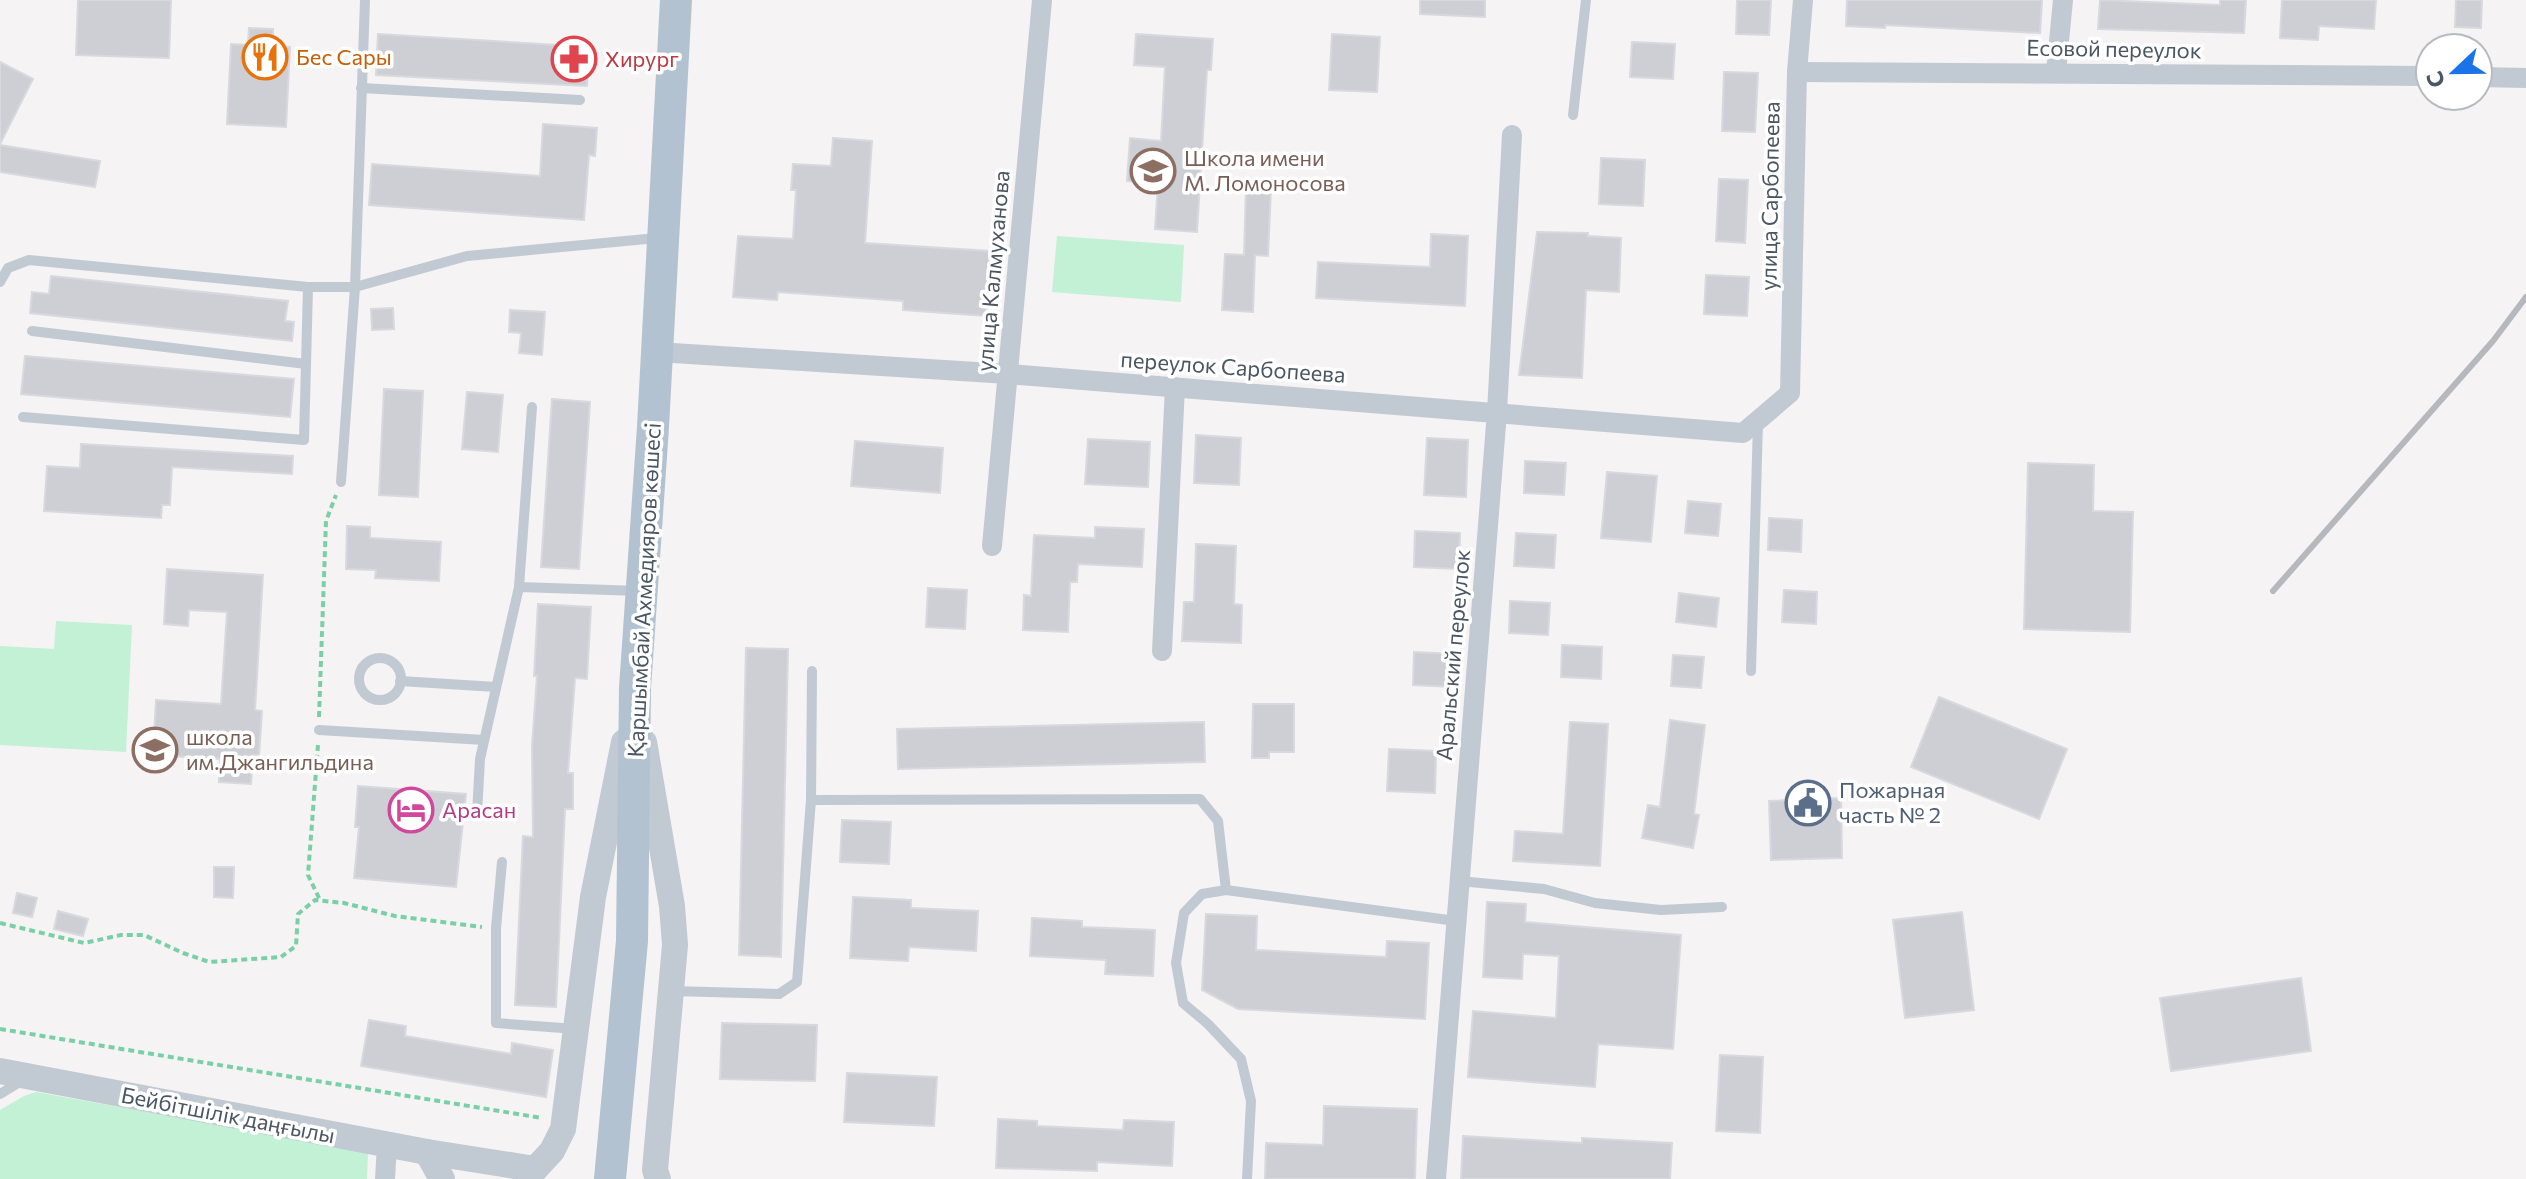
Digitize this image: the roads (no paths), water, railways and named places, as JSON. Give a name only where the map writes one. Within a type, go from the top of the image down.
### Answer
[{"type":"main road","name":"Қаршымбай Ахмедияров көшесі","points":[[610,1179],[632,941],[635,688],[676,0]]},
{"type":"street","points":[[663,0],[676,0]]},
{"type":"street","name":"улица Калмуханова","points":[[992,546],[1042,0]]},
{"type":"street","name":"улица Сарбопеева","points":[[1790,393],[1797,72],[1803,0]]},
{"type":"street","points":[[2056,72],[2063,0]]},
{"type":"street","name":"Есовой переулок","points":[[1797,72],[2414,76]]},
{"type":"street","points":[[2494,77],[2526,78]]},
{"type":"street","name":"Аральский переулок","points":[[1436,1179],[1497,412],[1512,135]]},
{"type":"street","name":"переулок Сарбопеева","points":[[657,352],[1008,374],[1743,433],[1790,393]]},
{"type":"street","points":[[1162,651],[1175,387]]},
{"type":"street","points":[[635,688],[672,906],[675,945],[655,1170],[658,1179]]},
{"type":"street","points":[[530,1174],[552,1151],[564,1122],[593,897],[635,688]]},
{"type":"street","name":"Бейбітшілік даңғылы","points":[[0,1071],[530,1174]]},
{"type":"street","points":[[385,1179],[387,1145]]},
{"type":"street","points":[[427,1152],[442,1179]]},
{"type":"lane","points":[[341,482],[355,287],[365,0]]},
{"type":"lane","points":[[1573,115],[1586,0]]},
{"type":"lane","points":[[361,88],[580,100]]},
{"type":"lane","points":[[0,282],[8,268],[29,260],[308,287],[355,287],[467,256],[663,238]]},
{"type":"lane","points":[[23,417],[304,440],[308,287]]},
{"type":"lane","points":[[32,331],[306,364]]},
{"type":"lane","points":[[477,814],[480,759],[519,587],[532,407]]},
{"type":"lane","points":[[1751,671],[1759,420]]},
{"type":"lane","points":[[519,587],[642,591]]},
{"type":"lane","points":[[386,658],[397,667],[400,681],[390,697],[377,699],[365,694],[359,676],[365,663],[386,658]]},
{"type":"lane","points":[[672,991],[779,994],[797,982],[811,800],[812,671]]},
{"type":"lane","points":[[400,681],[496,687]]},
{"type":"lane","points":[[319,730],[484,740]]},
{"type":"lane","points":[[811,800],[1200,799],[1218,821],[1226,890]]},
{"type":"lane","points":[[502,862],[496,928],[496,1023],[576,1029]]},
{"type":"lane","points":[[1459,881],[1544,889],[1595,903],[1661,910],[1722,907]]},
{"type":"lane","points":[[1247,1179],[1251,1101],[1241,1059],[1183,1003],[1176,963],[1184,913],[1202,894],[1226,890],[1456,921]]},
{"type":"lane","points":[[0,1094],[28,1076]]},
{"type":"railway","points":[[2273,591],[2493,341],[2526,297]]},
{"type":"place","name":"Бес Сары","points":[[265,57]]},
{"type":"place","name":"Хирург","points":[[574,59]]},
{"type":"place","name":"Школа имени М. Ломоносова","points":[[1153,171]]},
{"type":"place","name":"школа им.Джангильдина","points":[[155,750]]},
{"type":"place","name":"Пожарная часть № 2","points":[[1808,803]]},
{"type":"place","name":"Арасан","points":[[411,810]]}]
